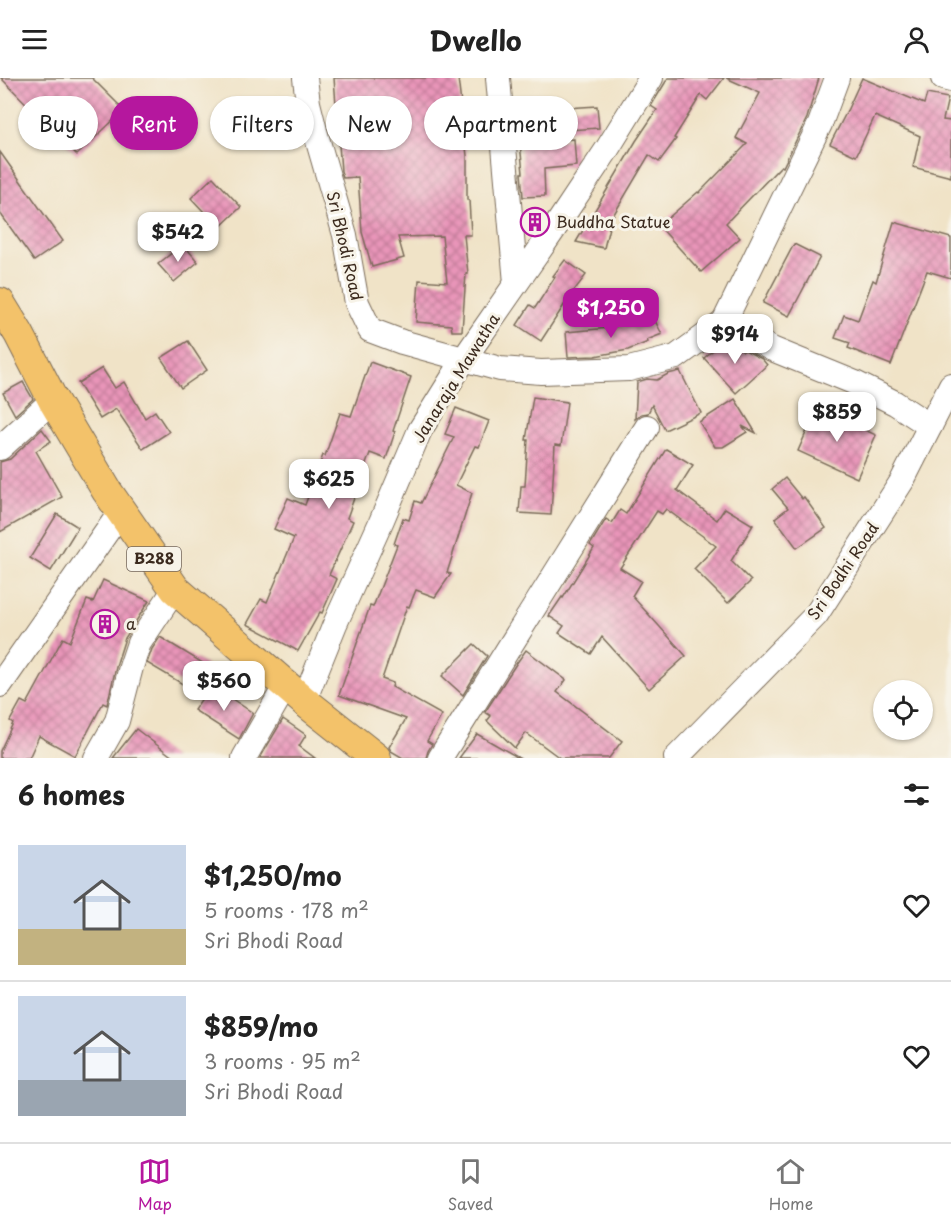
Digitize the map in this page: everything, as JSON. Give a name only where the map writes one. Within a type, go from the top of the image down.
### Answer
[{"type":"main road","name":"B288","points":[[0,303],[19,334],[53,400],[107,491],[175,589],[295,693],[376,758]]},
{"type":"street","name":"Sri Bhodi Road","points":[[305,78],[315,131],[345,235],[357,303],[370,330],[448,356],[500,369],[541,372],[629,369],[676,357],[724,322],[820,124],[837,78]]},
{"type":"street","points":[[498,78],[516,283]]},
{"type":"street","name":"Janaraja Mawatha","points":[[244,758],[295,693],[334,624],[420,430],[464,359],[606,151],[651,78]]},
{"type":"street","points":[[943,78],[951,80]]},
{"type":"street","points":[[724,322],[772,349],[895,402],[930,426]]},
{"type":"street","name":"Sri Bodhi Road","points":[[676,758],[816,615],[902,481],[951,385]]},
{"type":"street","points":[[0,448],[53,400]]},
{"type":"street","points":[[440,758],[647,428]]},
{"type":"street","points":[[0,685],[122,510]]},
{"type":"street","points":[[96,758],[117,721],[139,643],[175,589]]},
{"type":"building","points":[[1,78],[92,78],[110,96],[110,123],[98,135],[98,96],[19,96]]},
{"type":"building","points":[[334,78],[458,78],[460,96],[424,96],[424,150],[466,150],[467,200],[469,200],[471,235],[464,235],[468,274],[466,274],[462,331],[452,331],[451,325],[416,322],[419,280],[447,282],[442,236],[398,237],[404,258],[372,267],[362,232],[358,177],[343,178],[341,171],[339,150],[412,150],[412,96],[335,96]]},
{"type":"building","points":[[668,78],[724,78],[707,100],[701,95],[674,138],[676,139],[659,162],[649,155],[611,219],[604,248],[576,242],[657,110],[651,106]]},
{"type":"building","points":[[726,78],[819,78],[807,118],[783,167],[781,166],[726,223],[740,238],[701,272],[659,226],[699,193],[747,144],[736,138],[760,93]]},
{"type":"building","points":[[862,78],[924,104],[927,94],[948,98],[943,120],[951,121],[951,177],[913,167],[920,136],[875,116],[856,156],[830,144]]},
{"type":"building","points":[[597,106],[599,128],[578,129],[578,107]]},
{"type":"building","points":[[72,150],[82,150],[77,155]]},
{"type":"building","points":[[521,150],[575,150],[576,166],[544,169],[545,196],[523,197],[521,173],[523,173]]},
{"type":"building","points":[[0,152],[63,241],[34,261],[0,213]]},
{"type":"building","points":[[213,177],[241,207],[219,228],[191,198]]},
{"type":"building","points":[[894,222],[951,238],[951,278],[927,271],[891,365],[848,348],[850,343],[835,338],[844,315],[858,320],[873,280],[876,282]]},
{"type":"building","points":[[183,244],[198,262],[174,282],[158,264]]},
{"type":"building","points":[[794,244],[820,257],[789,316],[763,303]]},
{"type":"building","points":[[565,260],[586,275],[541,341],[517,325],[530,305],[535,308]]},
{"type":"building","points":[[638,317],[641,324],[654,319],[662,334],[628,350],[595,356],[568,357],[566,332],[610,328]]},
{"type":"building","points":[[726,339],[743,351],[762,359],[767,365],[736,393],[704,358]]},
{"type":"building","points":[[188,341],[207,370],[181,388],[161,358]]},
{"type":"building","points":[[370,362],[411,377],[386,459],[370,453],[347,518],[353,521],[329,575],[337,579],[322,613],[320,612],[298,651],[247,624],[261,599],[267,602],[294,538],[274,529],[288,498],[305,505],[340,413],[351,416]]},
{"type":"building","points":[[102,368],[115,388],[124,382],[145,418],[155,411],[169,432],[143,449],[116,409],[100,419],[78,383]]},
{"type":"building","points":[[680,371],[701,413],[665,430],[652,405],[648,413],[641,414],[635,419],[637,382],[647,379],[657,380]]},
{"type":"building","points":[[23,382],[33,399],[15,415],[3,393]]},
{"type":"building","points":[[533,397],[567,402],[561,446],[555,445],[551,515],[519,513],[521,486],[525,486],[528,440],[526,440]]},
{"type":"building","points":[[735,399],[756,433],[742,426],[747,432],[723,447],[715,447],[699,422]]},
{"type":"building","points":[[456,408],[489,421],[479,447],[475,446],[456,485],[472,493],[447,573],[451,574],[435,597],[416,590],[409,607],[407,606],[382,679],[393,683],[392,687],[442,715],[427,741],[432,744],[426,758],[403,758],[391,751],[389,747],[406,719],[339,695],[370,606],[373,607],[397,545],[394,544],[403,518],[409,520],[415,501],[421,503],[454,437],[445,434]]},
{"type":"building","points":[[817,408],[876,435],[857,478],[798,451]]},
{"type":"building","points":[[42,429],[51,441],[36,451],[62,497],[0,532],[0,462],[10,459]]},
{"type":"building","points":[[666,449],[693,465],[677,490],[717,520],[725,508],[753,525],[731,561],[751,581],[728,603],[694,569],[716,546],[666,509],[662,514],[657,511],[620,568],[641,581],[632,596],[686,656],[649,689],[602,637],[591,654],[559,633],[564,626],[549,616],[594,548],[590,545],[606,519],[612,523],[620,510],[626,514]]},
{"type":"building","points":[[785,478],[802,499],[804,497],[826,528],[797,548],[775,518],[788,508],[772,489]]},
{"type":"building","points":[[57,514],[78,527],[51,571],[30,558]]},
{"type":"building","points":[[103,580],[149,601],[125,638],[107,705],[103,703],[75,756],[39,736],[29,758],[0,758],[0,751],[13,723],[10,721],[21,701],[27,704],[63,638],[70,642],[87,600],[93,602]]},
{"type":"building","points":[[160,637],[206,665],[191,689],[147,663]]},
{"type":"building","points":[[474,644],[487,656],[463,695],[442,676]]},
{"type":"building","points":[[526,650],[566,680],[557,692],[622,741],[609,758],[560,758],[526,733],[515,748],[487,721],[491,716],[485,712]]},
{"type":"building","points":[[211,685],[253,713],[239,739],[194,710]]},
{"type":"building","points":[[283,719],[306,735],[299,746],[315,758],[260,758]]},
{"type":"building","points":[[136,729],[174,758],[113,758]]},
{"type":"building","points":[[477,734],[519,758],[459,758]]},
{"type":"place","name":"Buddha Statue","points":[[535,222]]},
{"type":"place","name":"a","points":[[105,624]]}]
